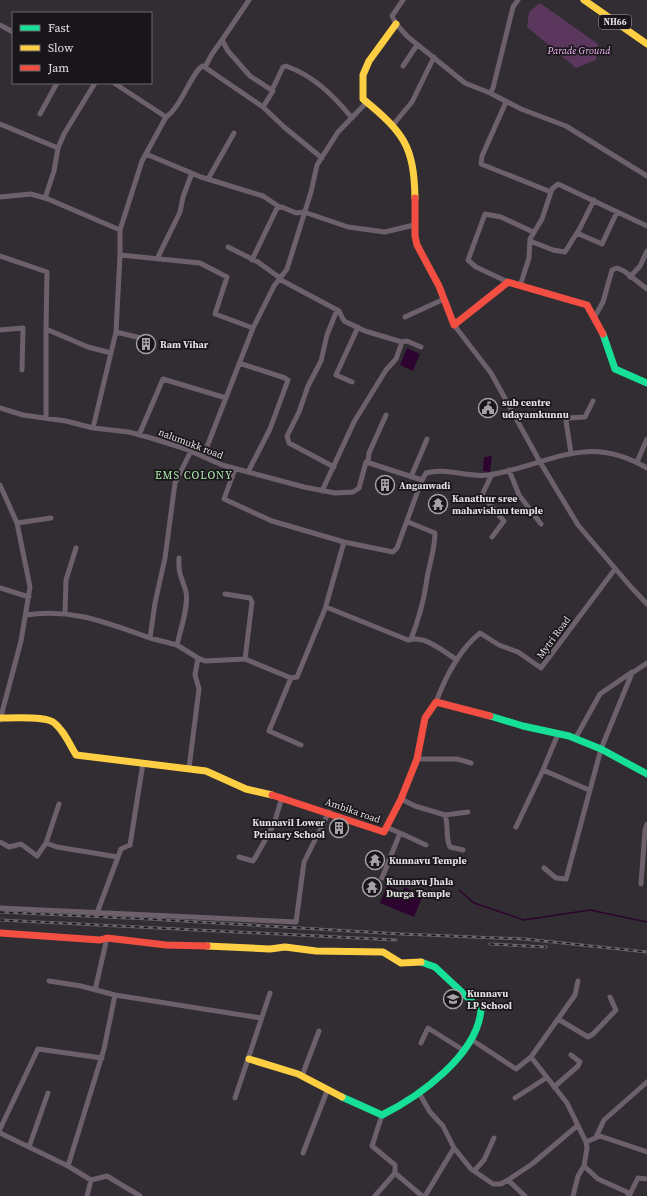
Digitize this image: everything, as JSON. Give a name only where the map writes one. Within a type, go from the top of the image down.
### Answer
[{"type":"main road","name":"NH66","points":[[584,0],[647,44]]},
{"type":"main road","name":"NH66","points":[[593,0],[647,37]]},
{"type":"main road","points":[[396,24],[368,61],[363,75],[363,99],[405,140],[414,165],[414,225],[417,245],[444,299],[454,325],[508,282],[587,305],[605,337],[615,369],[647,383]]},
{"type":"main road","points":[[436,702],[575,739],[601,749],[647,774]]},
{"type":"main road","name":"Ambika road","points":[[0,719],[24,717],[52,721],[61,731],[76,756],[189,768],[206,772],[246,790],[282,797],[384,832],[401,799],[417,759],[425,718],[436,702]]},
{"type":"main road","points":[[0,933],[100,940],[107,938],[166,945],[270,949],[286,947],[316,951],[383,952],[402,963],[421,962],[435,967],[481,1010],[482,1016],[472,1040],[440,1076],[419,1094],[395,1110],[382,1115],[327,1091],[302,1076],[281,1067],[249,1059]]},
{"type":"street","points":[[205,67],[212,54],[249,0]]},
{"type":"street","points":[[403,0],[392,16],[396,24],[417,45],[465,83],[490,93],[521,109],[566,126],[647,176]]},
{"type":"street","points":[[490,93],[493,88],[513,7],[518,0]]},
{"type":"street","points":[[0,25],[12,31]]},
{"type":"street","points":[[222,40],[228,51],[250,76],[272,90]]},
{"type":"street","points":[[403,66],[417,45]]},
{"type":"street","points":[[392,126],[412,102],[434,57]]},
{"type":"street","points":[[263,107],[273,91],[272,90],[283,67],[286,66],[314,80],[334,96],[352,118]]},
{"type":"street","points":[[93,428],[116,332],[120,230],[146,154],[166,117],[171,113],[188,89],[198,68],[205,67],[263,107],[284,127],[322,158]]},
{"type":"street","points":[[40,114],[56,84]]},
{"type":"street","points":[[45,198],[54,171],[58,148],[64,134],[94,84]]},
{"type":"street","points":[[116,84],[166,117]]},
{"type":"street","points":[[203,457],[253,328],[274,286],[287,269],[311,192],[317,165],[338,132],[367,102]]},
{"type":"street","points":[[506,102],[482,156],[481,164],[551,192]]},
{"type":"street","points":[[0,124],[58,148]]},
{"type":"street","points":[[208,179],[234,133]]},
{"type":"street","points":[[146,154],[208,179],[263,196],[278,206],[277,208]]},
{"type":"street","points":[[157,259],[180,212],[183,197],[192,173]]},
{"type":"street","points":[[520,286],[529,258],[530,241],[533,232],[538,227],[551,192],[558,184],[647,226]]},
{"type":"street","points":[[0,197],[31,194],[45,198],[120,230]]},
{"type":"street","points":[[530,241],[553,250],[565,252],[577,233],[594,200]]},
{"type":"street","points":[[277,208],[282,207],[296,213],[304,212],[348,227],[385,232],[414,225]]},
{"type":"street","points":[[252,260],[277,208]]},
{"type":"street","points":[[577,233],[602,244],[617,212]]},
{"type":"street","points":[[508,282],[476,267],[468,260],[485,214],[501,217],[533,232]]},
{"type":"street","points":[[228,248],[252,260],[280,278],[337,310],[344,320],[358,327],[402,342],[407,341],[421,347]]},
{"type":"street","points":[[630,277],[640,266],[647,251]]},
{"type":"street","points":[[120,255],[200,263],[227,277],[215,314],[253,328]]},
{"type":"street","points":[[0,256],[47,272],[46,418]]},
{"type":"street","points":[[594,318],[603,302],[612,270],[617,268],[647,289]]},
{"type":"street","points":[[405,317],[444,299]]},
{"type":"street","points":[[334,467],[289,444],[287,436],[299,412],[308,386],[321,361],[327,335],[337,310]]},
{"type":"street","points":[[454,325],[491,373],[540,462],[578,525],[615,569],[646,600]]},
{"type":"street","points":[[352,382],[336,375],[358,327]]},
{"type":"street","points":[[0,330],[23,328],[22,370]]},
{"type":"street","points":[[46,329],[88,348],[112,353]]},
{"type":"street","points":[[116,332],[141,338]]},
{"type":"street","points":[[322,491],[354,422],[386,370],[396,359],[402,342]]},
{"type":"street","points":[[239,363],[288,380],[270,428],[248,472]]},
{"type":"street","points":[[139,435],[163,379],[226,398]]},
{"type":"street","points":[[571,453],[566,421],[568,418],[585,417],[593,401]]},
{"type":"street","name":"nalumukk road","points":[[0,408],[23,415],[66,421],[93,428],[139,435],[174,444],[235,469],[304,487],[335,493],[353,492],[359,488],[366,462],[368,462],[369,453],[386,415]]},
{"type":"street","points":[[412,477],[427,439]]},
{"type":"street","points":[[637,462],[647,439]]},
{"type":"street","points":[[150,638],[175,483],[191,451]]},
{"type":"street","points":[[235,469],[224,499],[272,521],[344,542],[393,552],[397,548],[408,522],[422,480],[426,473],[437,470],[456,474],[492,474],[571,453],[597,451],[612,452],[637,462],[647,468]]},
{"type":"street","points":[[368,462],[422,480]]},
{"type":"street","points":[[510,470],[519,495],[541,524]]},
{"type":"street","points":[[492,474],[482,495],[504,521],[492,538]]},
{"type":"street","points":[[0,485],[17,523],[30,587],[22,640],[0,719]]},
{"type":"street","points":[[17,523],[51,518]]},
{"type":"street","points":[[408,522],[435,533],[435,546],[426,585],[426,596],[411,639]]},
{"type":"street","points":[[26,615],[46,612],[65,613],[88,617],[150,638],[177,645],[205,661],[245,660],[291,678],[297,677],[326,607],[344,542]]},
{"type":"street","points":[[65,613],[66,580],[76,548]]},
{"type":"street","points":[[177,645],[183,621],[186,593],[178,571],[179,558]]},
{"type":"street","name":"Mytri Road","points":[[436,702],[456,660],[467,643],[480,634],[518,652],[537,667],[541,668],[615,569]]},
{"type":"street","points":[[0,588],[29,597]]},
{"type":"street","points":[[225,594],[250,598],[252,602],[245,660]]},
{"type":"street","points":[[326,607],[408,640],[415,638],[430,643],[456,660]]},
{"type":"street","points":[[189,768],[199,689],[195,675],[198,658]]},
{"type":"street","points":[[575,739],[600,694],[647,662]]},
{"type":"street","points":[[544,868],[556,878],[566,879],[601,749],[632,673],[647,662]]},
{"type":"street","points":[[291,678],[269,731],[301,745]]},
{"type":"street","points":[[516,827],[558,734]]},
{"type":"street","points":[[417,759],[457,759],[471,763]]},
{"type":"street","points":[[97,913],[121,849],[130,845],[143,763]]},
{"type":"street","points":[[543,770],[589,790]]},
{"type":"street","points":[[239,857],[253,861],[274,824],[282,797]]},
{"type":"street","points":[[401,799],[415,806],[445,815],[468,812]]},
{"type":"street","points":[[0,842],[9,847],[21,844],[37,856],[46,843],[59,804]]},
{"type":"street","points":[[0,908],[296,922],[304,862],[329,812]]},
{"type":"street","points":[[445,815],[448,824],[448,843],[450,847],[463,850]]},
{"type":"street","points":[[641,884],[645,830],[647,824]]},
{"type":"street","points":[[386,827],[426,845]]},
{"type":"street","points":[[382,878],[400,833]]},
{"type":"street","points":[[46,843],[57,847],[118,857]]},
{"type":"street","points":[[95,990],[107,938]]},
{"type":"street","points":[[49,981],[115,995],[261,1018]]},
{"type":"street","points":[[472,1040],[516,1069],[530,1057],[575,995],[578,981]]},
{"type":"street","points":[[235,1098],[249,1059],[250,1048],[270,993]]},
{"type":"street","points":[[68,1166],[102,1058],[115,995]]},
{"type":"street","points":[[558,1019],[588,1037],[593,1034],[616,1010],[610,996]]},
{"type":"street","points":[[421,1043],[428,1028],[463,1050]]},
{"type":"street","points":[[302,1076],[319,1031]]},
{"type":"street","points":[[0,1129],[38,1049],[102,1058]]},
{"type":"street","points":[[554,1087],[578,1066],[580,1062],[571,1055]]},
{"type":"street","points":[[530,1057],[567,1103],[586,1142],[587,1148],[584,1166],[578,1176],[573,1196]]},
{"type":"street","points":[[515,1098],[546,1078]]},
{"type":"street","points":[[596,1137],[604,1120],[647,1082]]},
{"type":"street","points":[[303,1153],[327,1091]]},
{"type":"street","points":[[29,1147],[48,1094]]},
{"type":"street","points":[[419,1094],[430,1112],[443,1126],[454,1148],[474,1171],[493,1184],[501,1184],[532,1164],[577,1126]]},
{"type":"street","points":[[375,1196],[395,1173],[395,1165],[372,1146],[382,1115]]},
{"type":"street","points":[[0,1133],[68,1166],[91,1180],[107,1176],[140,1196]]},
{"type":"street","points":[[586,1142],[600,1136],[647,1152]]},
{"type":"street","points":[[474,1171],[484,1160],[494,1138]]},
{"type":"street","points":[[426,1196],[454,1148]]},
{"type":"street","points":[[584,1166],[598,1179],[627,1192],[629,1196],[638,1178],[647,1180]]},
{"type":"street","points":[[395,1173],[422,1196]]},
{"type":"street","points":[[87,1196],[91,1180]]},
{"type":"street","points":[[508,1180],[523,1195]]},
{"type":"green space","name":"Parade Ground","points":[[540,3],[598,44],[596,60],[576,68],[527,27],[529,12]]},
{"type":"shaded area","points":[[407,348],[420,354],[413,371],[400,365]]},
{"type":"shaded area","points":[[492,456],[490,472],[483,471],[484,457]]},
{"type":"shaded area","points":[[387,886],[402,892],[404,887],[423,895],[414,917],[380,903]]},
{"type":"waterway","points":[[459,890],[474,903],[524,920],[590,910],[647,922]]},
{"type":"railway","points":[[0,912],[401,934],[525,939],[647,952]]},
{"type":"railway","points":[[0,920],[396,940]]},
{"type":"railway","points":[[490,944],[546,947]]},
{"type":"traffic: fast","points":[[603,334],[615,369],[647,383]]},
{"type":"traffic: fast","points":[[490,716],[523,726],[569,736],[601,749],[647,774]]},
{"type":"traffic: fast","points":[[342,1097],[382,1115],[413,1097],[429,1085],[458,1058],[469,1043],[477,1027],[481,1010],[435,967],[421,962]]},
{"type":"traffic: slow","points":[[584,0],[647,44]]},
{"type":"traffic: slow","points":[[396,24],[369,61],[363,75],[363,99],[388,121],[404,141],[409,152],[412,165],[415,198]]},
{"type":"traffic: slow","points":[[0,718],[35,718],[49,720],[57,725],[76,755],[206,771],[246,789],[272,795]]},
{"type":"traffic: slow","points":[[207,946],[270,949],[285,947],[316,951],[383,952],[401,963],[421,962]]},
{"type":"traffic: slow","points":[[249,1059],[298,1074],[342,1097]]},
{"type":"traffic: jam","points":[[415,198],[415,236],[417,245],[439,286],[454,325],[508,282],[587,305],[603,334]]},
{"type":"traffic: jam","points":[[272,795],[384,832],[401,799],[417,759],[425,718],[436,702],[490,716]]},
{"type":"traffic: jam","points":[[0,933],[100,940],[107,938],[166,945],[207,946]]},
{"type":"place","name":"Ram Vihar","points":[[146,344]]},
{"type":"place","name":"sub centre udayamkunnu","points":[[488,408]]},
{"type":"place","name":"Anganwadi","points":[[385,485]]},
{"type":"place","name":"Kanathur sree mahavishnu temple","points":[[438,504]]},
{"type":"place","name":"Kunnavil Lower Primary School","points":[[339,828]]},
{"type":"place","name":"Kunnavu Temple","points":[[375,860]]},
{"type":"place","name":"Kunnavu Jhala Durga Temple","points":[[372,887]]},
{"type":"place","name":"Kunnavu LP School","points":[[453,999]]},
{"type":"district","name":"EMS COLONY","points":[[194,475]]}]
